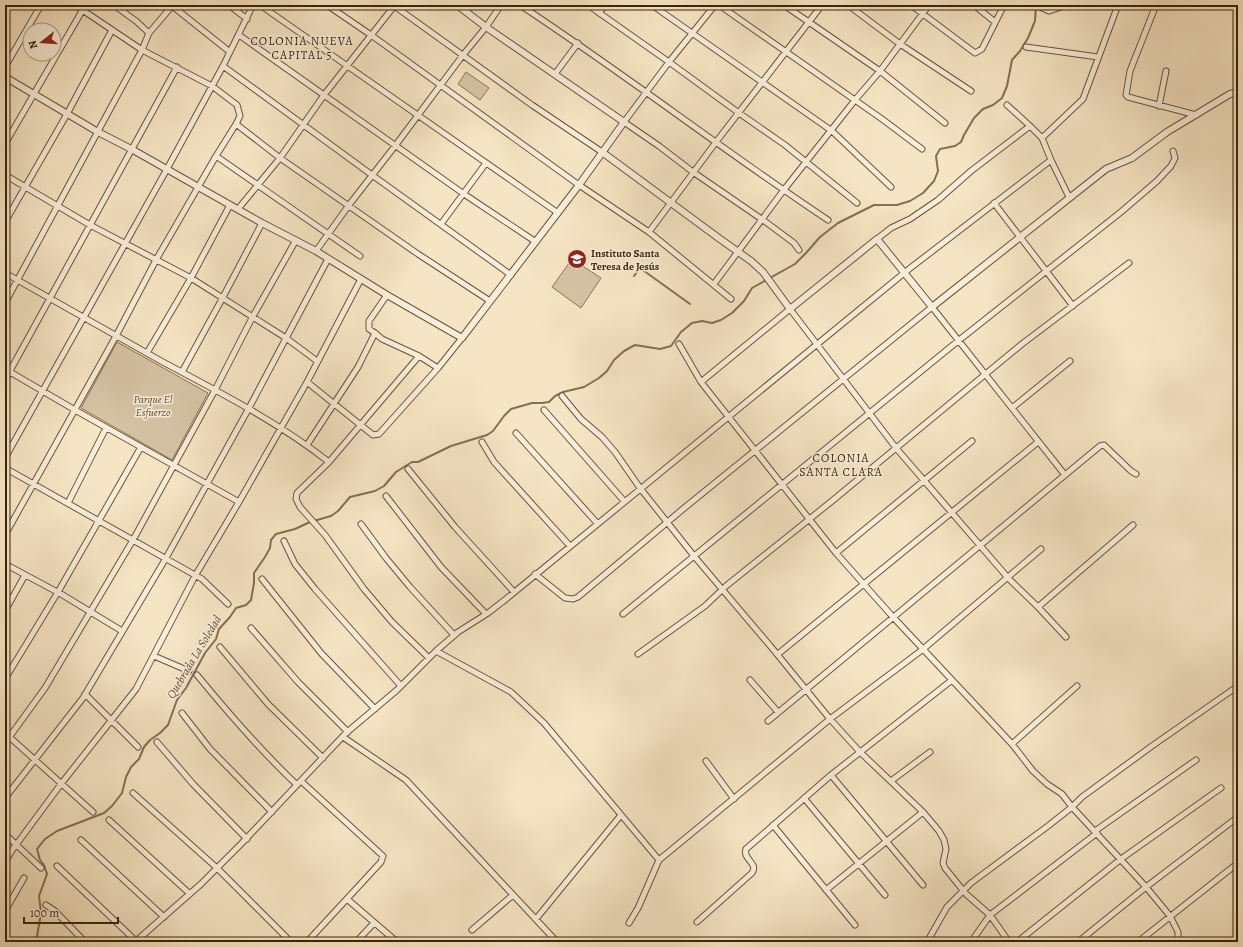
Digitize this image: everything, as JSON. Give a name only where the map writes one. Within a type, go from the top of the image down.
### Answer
[{"type":"street","points":[[5,67],[41,5]]},
{"type":"street","points":[[5,535],[116,336],[156,260],[240,116],[237,105],[212,86],[178,67],[142,50],[75,5]]},
{"type":"street","points":[[5,303],[142,50],[149,32],[172,5],[230,52]]},
{"type":"street","points":[[229,5],[247,19]]},
{"type":"street","points":[[5,458],[167,169],[223,66],[253,5]]},
{"type":"street","points":[[260,5],[558,213]]},
{"type":"street","points":[[327,5],[579,185],[649,232],[731,299]]},
{"type":"street","points":[[238,209],[280,158],[324,95],[394,5],[602,152],[670,203],[751,260],[765,275],[896,448],[1007,578],[1038,607],[1066,637]]},
{"type":"street","points":[[457,5],[486,27],[659,146],[693,172],[763,220],[794,243],[799,250]]},
{"type":"street","points":[[316,251],[349,205],[486,27],[501,5]]},
{"type":"street","points":[[520,5],[578,43],[783,191],[828,220]]},
{"type":"street","points":[[588,5],[806,161],[857,203]]},
{"type":"street","points":[[599,13],[605,5]]},
{"type":"street","points":[[652,5],[832,131],[891,187]]},
{"type":"street","points":[[307,382],[373,435],[379,434],[438,368],[462,338],[579,185],[669,62],[714,5]]},
{"type":"street","points":[[719,5],[855,100],[922,149]]},
{"type":"street","points":[[784,5],[880,71],[946,123]]},
{"type":"street","points":[[649,232],[693,172],[822,5]]},
{"type":"street","points":[[848,5],[900,44],[971,91]]},
{"type":"street","points":[[911,5],[975,53],[982,49],[1004,5]]},
{"type":"street","points":[[714,284],[806,161],[880,71],[929,5]]},
{"type":"street","points":[[974,5],[995,22]]},
{"type":"street","points":[[1040,7],[1049,10],[1067,5]]},
{"type":"street","points":[[1042,138],[1083,100],[1118,5]]},
{"type":"street","points":[[1156,5],[1130,71],[1126,95],[1128,97],[1196,115]]},
{"type":"street","points":[[1233,5],[1238,6]]},
{"type":"street","points":[[118,8],[149,32]]},
{"type":"street","points":[[5,144],[82,11]]},
{"type":"street","points":[[5,222],[67,114],[112,30]]},
{"type":"street","points":[[239,35],[395,146],[536,242]]},
{"type":"street","points":[[555,74],[578,43]]},
{"type":"street","points":[[1026,46],[1098,57]]},
{"type":"street","points":[[223,66],[303,126],[511,275]]},
{"type":"street","points":[[5,380],[7,371],[50,298],[178,67]]},
{"type":"street","points":[[1160,106],[1166,71]]},
{"type":"street","points":[[5,77],[98,132],[198,186],[262,223],[316,251],[387,295],[462,338]]},
{"type":"street","points":[[535,574],[564,598],[573,599],[578,597],[666,522],[1069,197],[1106,169],[1132,158],[1167,132],[1230,94],[1238,92]]},
{"type":"street","points":[[1007,105],[1042,138],[1069,197]]},
{"type":"street","points":[[236,124],[280,158],[490,302]]},
{"type":"street","points":[[701,382],[891,228],[910,219],[938,200],[972,171],[1030,126]]},
{"type":"street","points":[[623,614],[958,341],[1121,212],[1157,181],[1171,166],[1174,158],[1173,151]]},
{"type":"street","points":[[216,156],[360,256]]},
{"type":"street","points":[[57,866],[136,942],[190,894],[247,839],[348,732],[401,686],[454,635],[486,614],[514,592],[904,272],[1051,160]]},
{"type":"street","points":[[441,224],[486,163]]},
{"type":"street","points":[[5,175],[90,225],[191,278],[252,318],[286,338],[317,361]]},
{"type":"street","points":[[994,204],[1073,306]]},
{"type":"street","points":[[147,353],[191,278],[230,205]]},
{"type":"street","points":[[182,372],[262,223]]},
{"type":"street","points":[[877,239],[1065,476]]},
{"type":"street","points":[[5,743],[7,735],[45,688],[133,540],[215,390],[252,318],[296,240]]},
{"type":"street","points":[[5,798],[85,694],[166,558],[249,408],[328,259]]},
{"type":"street","points":[[638,654],[705,606],[723,589],[1022,344],[1129,263]]},
{"type":"street","points":[[5,274],[249,408],[307,444],[329,462]]},
{"type":"street","points":[[5,862],[61,784],[136,689],[195,576],[307,382],[361,278]]},
{"type":"street","points":[[387,295],[369,321],[369,329],[382,339],[419,356],[438,368]]},
{"type":"street","points":[[307,444],[358,367],[375,334]]},
{"type":"street","points":[[679,344],[701,382],[836,553],[893,617],[1012,744],[1033,771],[1062,794],[1072,807],[1146,886],[1170,916],[1178,932],[1179,942]]},
{"type":"street","points":[[419,356],[329,462],[297,493],[296,499],[300,507],[309,518],[326,535],[364,589],[392,622],[429,658]]},
{"type":"street","points":[[1012,408],[1070,361]]},
{"type":"street","points":[[7,371],[239,502]]},
{"type":"street","points":[[562,396],[581,419],[602,437],[615,452],[666,522],[778,654],[830,719],[860,752],[923,812],[939,831],[944,840],[946,849],[943,863],[945,868],[971,899],[990,915],[1009,942]]},
{"type":"street","points":[[544,410],[624,501]]},
{"type":"street","points":[[68,503],[106,428]]},
{"type":"street","points":[[516,433],[597,523]]},
{"type":"street","points":[[836,553],[972,440]]},
{"type":"street","points":[[482,442],[497,466],[570,546]]},
{"type":"street","points":[[778,654],[1038,442]]},
{"type":"street","points":[[768,721],[1100,446],[1104,445],[1130,471],[1136,474]]},
{"type":"street","points":[[5,679],[58,592],[140,447]]},
{"type":"street","points":[[5,468],[202,579],[228,604]]},
{"type":"street","points":[[408,469],[455,527],[514,592]]},
{"type":"street","points":[[386,496],[441,567],[486,614]]},
{"type":"street","points":[[361,524],[391,564],[454,635]]},
{"type":"street","points":[[1038,607],[1133,525]]},
{"type":"street","points":[[284,541],[295,564],[315,589],[401,686]]},
{"type":"street","points":[[629,923],[638,908],[659,860],[830,719],[923,649],[1041,549]]},
{"type":"street","points":[[5,564],[25,576],[58,592],[122,632]]},
{"type":"street","points":[[5,611],[25,576]]},
{"type":"street","points":[[262,579],[321,653],[374,709]]},
{"type":"street","points":[[251,628],[298,682],[348,732]]},
{"type":"street","points":[[220,647],[268,704],[323,758]]},
{"type":"street","points":[[436,651],[511,692],[544,723],[659,860]]},
{"type":"street","points":[[154,656],[189,671]]},
{"type":"street","points":[[197,675],[271,760],[383,856],[381,862],[307,942]]},
{"type":"street","points":[[750,680],[778,712]]},
{"type":"street","points":[[697,922],[752,873],[754,866],[746,856],[746,849],[831,775],[952,680]]},
{"type":"street","points":[[1012,744],[1077,686]]},
{"type":"street","points":[[926,942],[947,907],[970,883],[1048,826],[1082,797],[1238,686]]},
{"type":"street","points":[[85,694],[138,747]]},
{"type":"street","points":[[182,714],[210,749],[272,812]]},
{"type":"street","points":[[7,735],[93,812]]},
{"type":"street","points":[[343,737],[406,780],[557,942]]},
{"type":"street","points":[[157,742],[193,784],[247,839]]},
{"type":"street","points":[[891,781],[930,752]]},
{"type":"street","points":[[971,942],[990,915],[1096,832],[1196,760]]},
{"type":"street","points":[[706,761],[734,799]]},
{"type":"street","points":[[831,775],[923,885]]},
{"type":"street","points":[[1017,942],[1121,860],[1221,788]]},
{"type":"street","points":[[133,792],[217,868],[291,942]]},
{"type":"street","points":[[804,798],[885,895]]},
{"type":"street","points":[[826,890],[923,812]]},
{"type":"street","points":[[536,919],[621,815]]},
{"type":"street","points":[[1078,942],[1146,886],[1238,817]]},
{"type":"street","points":[[109,820],[190,894]]},
{"type":"street","points":[[773,825],[855,925]]},
{"type":"street","points":[[5,834],[41,868]]},
{"type":"street","points":[[81,840],[164,917]]},
{"type":"street","points":[[1138,942],[1238,863]]},
{"type":"street","points":[[5,912],[24,878]]},
{"type":"street","points":[[472,930],[513,895]]},
{"type":"street","points":[[347,899],[397,942]]},
{"type":"street","points":[[46,905],[55,911],[86,942]]},
{"type":"street","points":[[356,942],[374,923]]},
{"type":"green space","points":[[466,72],[489,88],[480,100],[458,84]]},
{"type":"green space","points":[[572,259],[601,278],[581,308],[552,287]]},
{"type":"green space","name":"Parque El Esfuerzo","points":[[117,342],[208,393],[172,460],[81,408]]},
{"type":"waterway","name":"Quebrada La Soledad","points":[[36,942],[41,913],[39,896],[47,874],[44,865],[40,860],[37,849],[45,839],[57,831],[104,813],[112,806],[122,793],[126,777],[131,767],[139,759],[144,747],[150,740],[168,725],[177,700],[186,688],[205,653],[216,639],[219,629],[236,608],[246,605],[251,600],[254,573],[265,557],[270,548],[271,540],[276,534],[331,516],[338,511],[350,497],[375,491],[384,486],[396,472],[412,462],[418,462],[451,446],[487,435],[493,431],[511,409],[532,403],[549,402],[555,396],[563,392],[584,387],[599,378],[607,371],[614,360],[624,351],[635,345],[660,349],[671,346],[681,332],[692,323],[702,321],[712,323],[721,320],[732,313],[744,301],[752,288],[795,264],[820,237],[838,223],[874,205],[897,205],[910,201],[923,193],[934,181],[938,171],[936,156],[940,149],[955,146],[961,142],[974,118],[983,109],[993,105],[1002,98],[1007,86],[1012,60],[1028,38],[1035,21],[1036,5]]},
{"type":"waterway","points":[[634,276],[640,268],[690,304]]},
{"type":"place","name":"Instituto Santa Teresa de Jesús","points":[[577,259]]},
{"type":"district","name":"COLONIA NUEVA CAPITAL 5","points":[[302,48]]},
{"type":"district","name":"COLONIA SANTA CLARA","points":[[841,465]]}]
